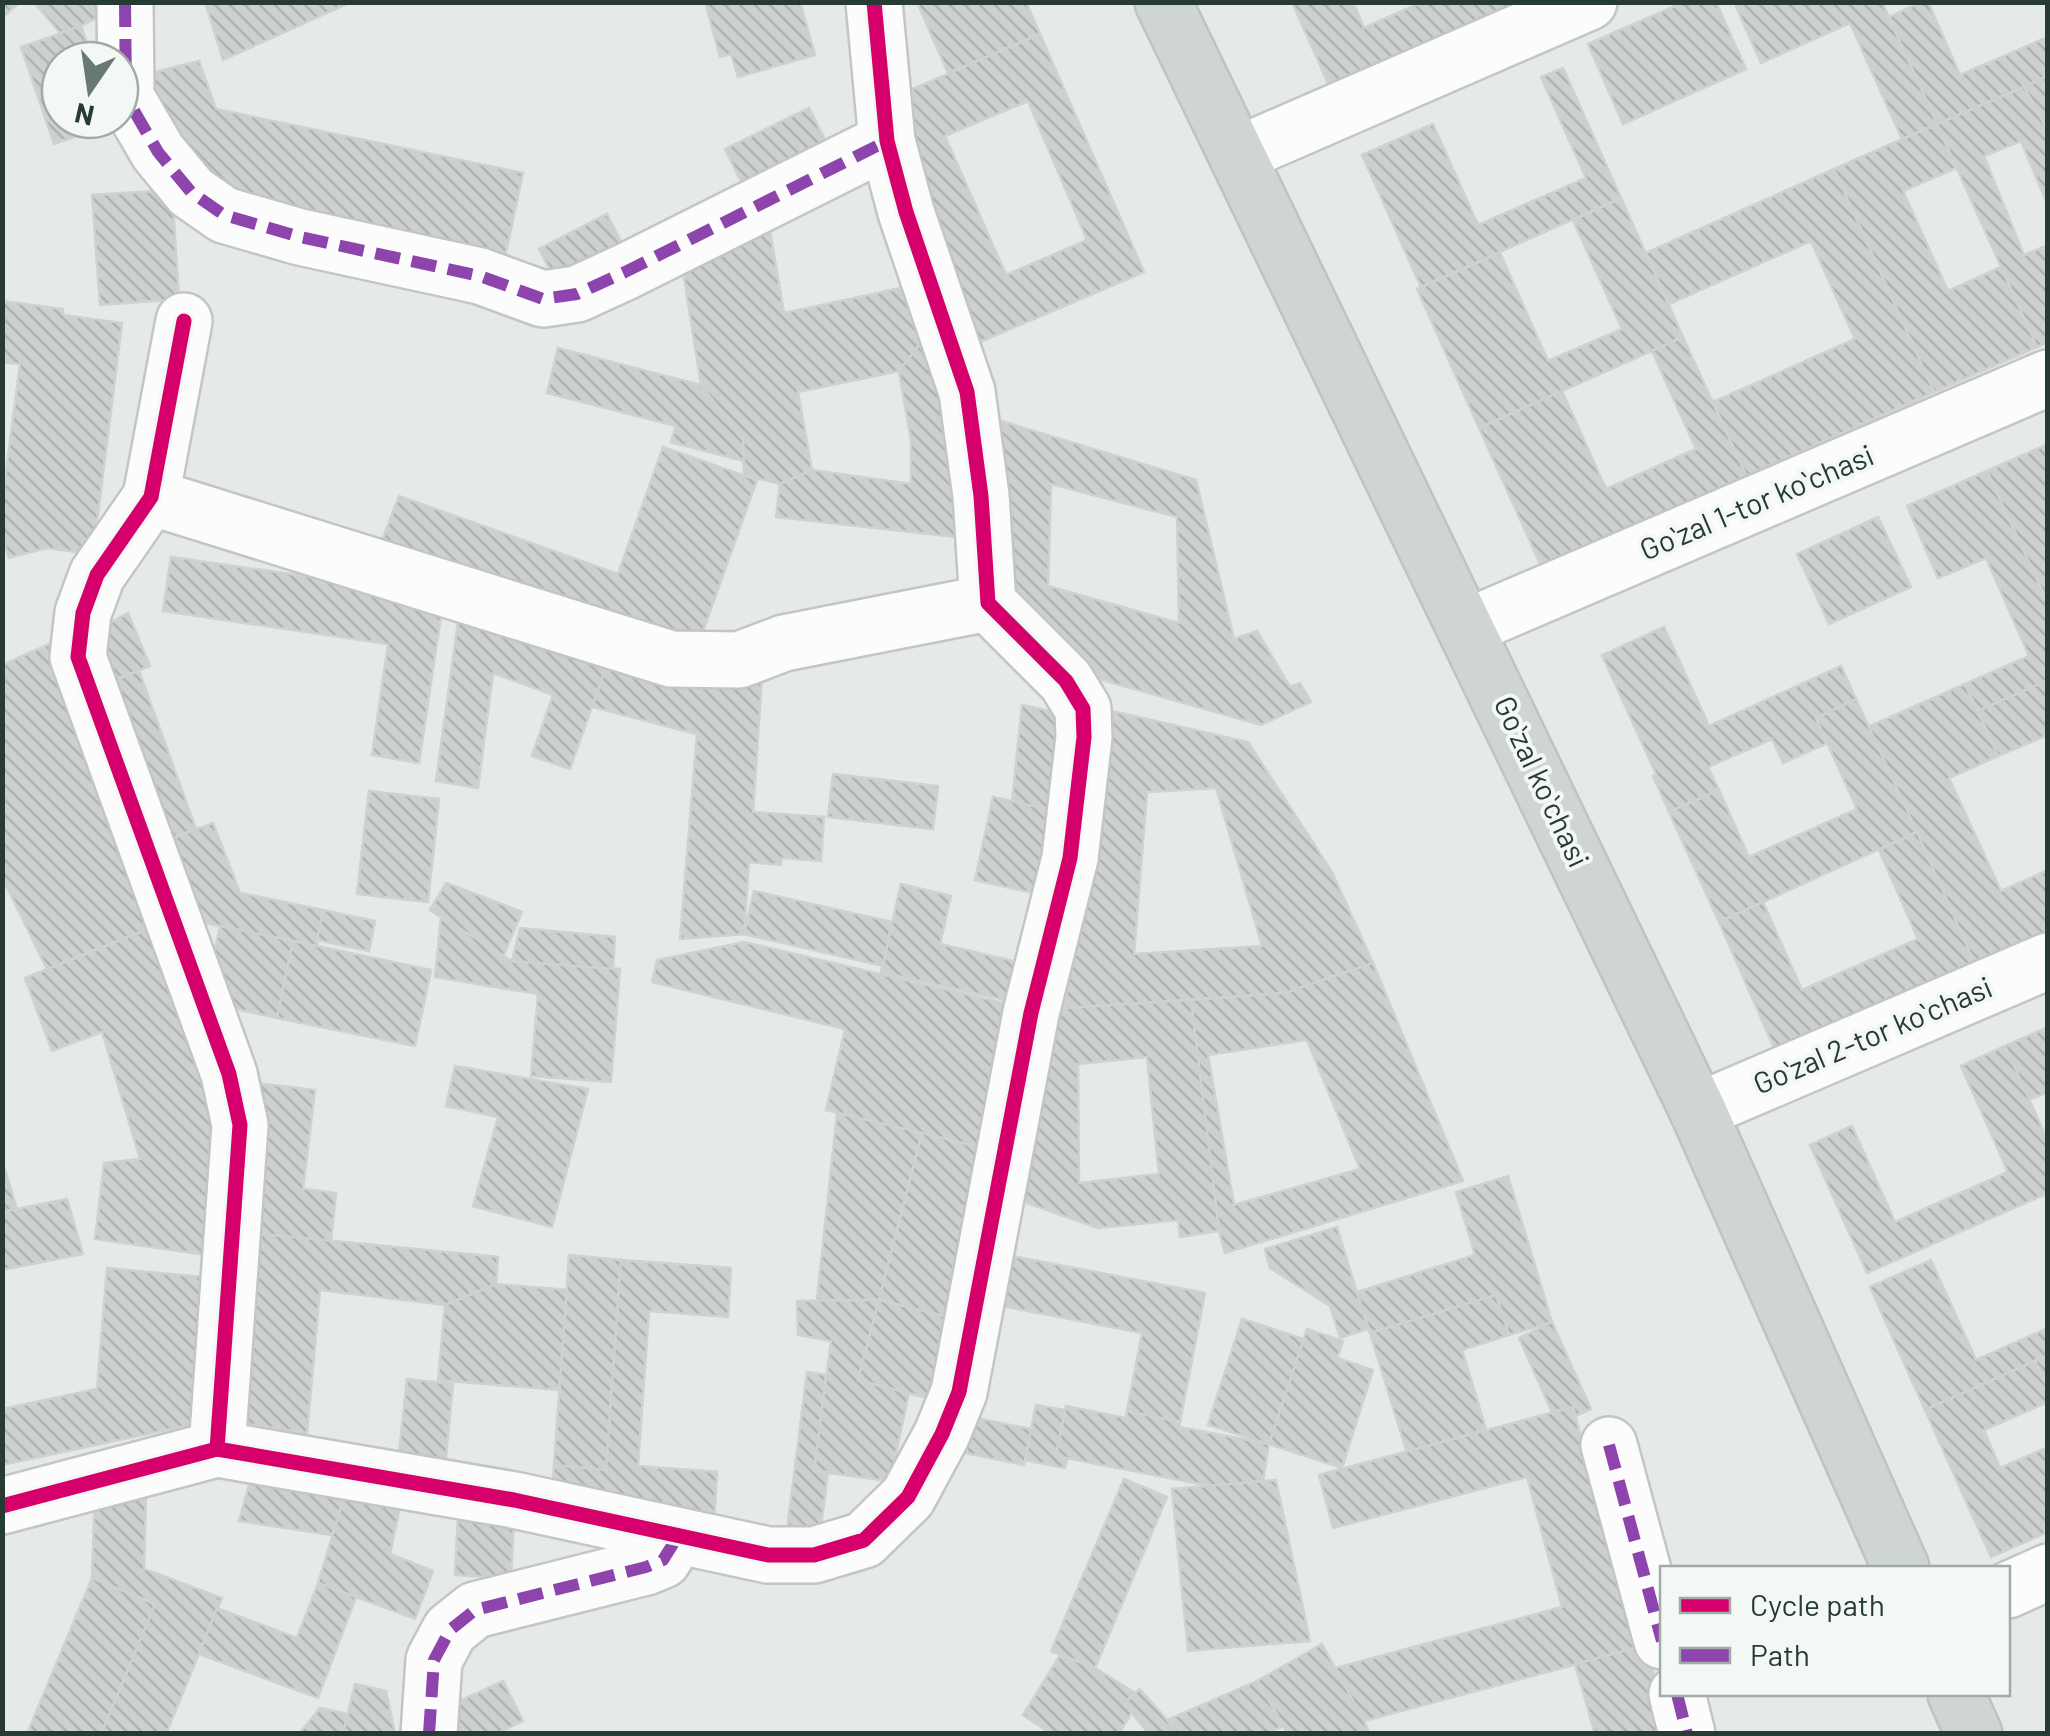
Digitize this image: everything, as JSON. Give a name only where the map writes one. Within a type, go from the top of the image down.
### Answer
[{"type":"main road","name":"Goʻzal koʻchasi","points":[[1164,2],[1698,1111],[1900,1566]]},
{"type":"main road","points":[[1957,1696],[1974,1734]]},
{"type":"street","points":[[125,2],[126,98],[158,152],[191,192],[224,215],[300,237],[480,276],[543,299],[578,294],[887,140]]},
{"type":"street","points":[[2,1506],[218,1450],[514,1500],[768,1555],[814,1555],[864,1540],[908,1497],[942,1434],[959,1392],[1031,1013],[1070,858],[1084,709],[1066,681],[988,604],[981,496],[967,392],[906,212],[887,140],[874,2]]},
{"type":"street","points":[[1237,155],[1589,2]]},
{"type":"street","points":[[184,321],[151,497],[97,575],[82,613],[78,656],[228,1074],[240,1125],[218,1450]]},
{"type":"street","name":"Goʻzal 1-tor koʻchasi","points":[[1467,627],[2048,378]]},
{"type":"street","points":[[151,497],[671,659],[739,660],[784,643],[988,604]]},
{"type":"street","name":"Goʻzal 2-tor koʻchasi","points":[[1698,1111],[2048,960]]},
{"type":"street","points":[[1610,1445],[1660,1633]]},
{"type":"street","points":[[429,1734],[434,1660],[450,1630],[475,1610],[646,1567],[663,1560],[678,1536]]},
{"type":"street","points":[[2010,1589],[2048,1572]]},
{"type":"street","points":[[1678,1696],[1688,1734]]},
{"type":"building","points":[[2,2],[20,2],[2,18]]},
{"type":"building","points":[[34,2],[107,2],[113,9],[60,33]]},
{"type":"building","points":[[205,2],[351,2],[223,60]]},
{"type":"building","points":[[705,2],[800,2],[815,55],[738,77],[731,54],[720,57]]},
{"type":"building","points":[[917,2],[1026,2],[1040,34],[948,73]]},
{"type":"building","points":[[1292,2],[1353,2],[1364,28],[1422,2],[1520,2],[1335,99]]},
{"type":"building","points":[[1684,2],[1716,2],[1746,69],[1623,124],[1588,44]]},
{"type":"building","points":[[1734,2],[1882,2],[1937,124],[1902,139],[1850,23],[1761,63]]},
{"type":"building","points":[[1928,2],[1960,75],[2048,37],[2048,76],[1937,124],[1889,17]]},
{"type":"building","points":[[81,26],[86,40],[41,40]]},
{"type":"building","points":[[1040,34],[1144,272],[975,344],[885,101]],"holes":[[[1028,101],[1087,240],[1006,275],[945,136]]]},
{"type":"building","points":[[40,40],[40,103],[21,47]]},
{"type":"building","points":[[199,61],[216,109],[523,173],[505,257],[229,200],[140,84],[140,76]]},
{"type":"building","points":[[1563,68],[1621,198],[1421,287],[1362,155],[1433,124],[1478,225],[1586,178],[1541,77]]},
{"type":"building","points":[[2048,76],[2048,131],[2024,87]]},
{"type":"building","points":[[2024,87],[2048,131],[2048,206],[2021,141],[1984,156],[2024,255],[2048,245],[2048,342],[2037,347],[1937,124]]},
{"type":"building","points":[[809,108],[834,158],[750,199],[725,149]]},
{"type":"building","points":[[1937,124],[1956,168],[1903,191],[1948,291],[2001,267],[2037,347],[1934,392],[1834,169]]},
{"type":"building","points":[[1834,169],[1934,392],[1746,476],[1713,402],[1855,339],[1811,241],[1669,304],[1646,253]]},
{"type":"building","points":[[172,190],[179,299],[100,305],[92,195]]},
{"type":"building","points":[[1621,198],[1683,337],[1479,428],[1417,289],[1500,253],[1548,361],[1622,329],[1573,220]]},
{"type":"building","points":[[766,208],[784,313],[906,287],[930,331],[899,371],[798,392],[812,470],[780,484],[744,475],[743,440],[701,385],[680,252]]},
{"type":"building","points":[[607,214],[629,257],[562,292],[539,249]]},
{"type":"building","points":[[2,301],[63,309],[63,315],[122,323],[93,554],[46,548],[9,558],[2,536],[2,503],[20,364],[2,362]]},
{"type":"building","points":[[930,331],[966,538],[776,517],[780,484],[812,470],[911,484],[911,440],[899,371]]},
{"type":"building","points":[[1683,337],[1751,486],[1546,577],[1479,428],[1562,391],[1606,489],[1696,449],[1652,351]]},
{"type":"building","points":[[558,348],[701,385],[743,440],[744,461],[671,442],[676,426],[547,393]]},
{"type":"building","points":[[1001,421],[1196,480],[1234,639],[1257,631],[1290,687],[1300,683],[1311,702],[1261,725],[1074,672],[998,579]],"holes":[[[1051,484],[1177,517],[1179,623],[1048,586]]]},
{"type":"building","points":[[2048,444],[2048,604],[1987,471]]},
{"type":"building","points":[[663,447],[757,480],[696,651],[382,541],[399,496],[618,574]]},
{"type":"building","points":[[1987,471],[2048,604],[2048,680],[1978,711],[1965,684],[2029,656],[1986,558],[1938,578],[1907,506]]},
{"type":"building","points":[[1878,517],[1911,587],[1829,624],[1797,554]]},
{"type":"building","points":[[171,557],[444,596],[419,763],[372,755],[388,644],[163,611]]},
{"type":"building","points":[[461,600],[611,653],[570,769],[532,756],[553,695],[493,673],[478,788],[436,781]]},
{"type":"building","points":[[128,613],[150,666],[109,682],[92,633]]},
{"type":"building","points":[[1664,627],[1709,726],[1841,666],[1856,699],[1816,718],[1828,743],[1783,763],[1772,739],[1708,767],[1719,790],[1669,812],[1602,655]]},
{"type":"building","points":[[56,641],[161,924],[47,969],[2,877],[2,665]]},
{"type":"building","points":[[611,653],[762,677],[753,812],[824,817],[821,861],[782,858],[781,865],[749,862],[744,934],[680,939],[697,734],[592,707]]},
{"type":"building","points":[[139,671],[196,829],[160,843],[103,685]]},
{"type":"building","points":[[2048,680],[2048,735],[1998,756],[1978,711]]},
{"type":"building","points":[[1965,684],[1998,756],[1949,778],[2001,891],[2048,870],[2048,941],[1978,971],[1868,727]]},
{"type":"building","points":[[1856,699],[1917,832],[1719,922],[1669,812],[1719,790],[1749,857],[1857,809],[1816,718]]},
{"type":"building","points":[[1022,705],[1076,717],[1064,813],[1012,802]]},
{"type":"building","points":[[1112,711],[1248,742],[1332,872],[1373,963],[1285,993],[1065,1008],[1094,751]],"holes":[[[1216,788],[1262,946],[1134,954],[1147,792]]]},
{"type":"building","points":[[833,774],[938,786],[933,829],[828,817]]},
{"type":"building","points":[[369,791],[439,799],[428,902],[357,894]]},
{"type":"building","points":[[993,797],[1064,813],[1046,896],[975,880]]},
{"type":"building","points":[[213,823],[240,893],[323,910],[317,946],[186,919],[160,843]]},
{"type":"building","points":[[1917,832],[1978,971],[1779,1059],[1719,922],[1763,902],[1802,990],[1918,939],[1879,850]]},
{"type":"building","points":[[446,883],[522,912],[503,957],[430,910]]},
{"type":"building","points":[[901,884],[951,896],[940,944],[1027,964],[1018,1003],[881,972]]},
{"type":"building","points":[[754,891],[892,922],[883,966],[744,934]]},
{"type":"building","points":[[323,910],[375,921],[369,951],[317,940]]},
{"type":"building","points":[[441,917],[512,961],[620,969],[611,1082],[531,1076],[538,994],[435,977]]},
{"type":"building","points":[[161,924],[231,1121],[212,1127],[221,1154],[207,1255],[95,1239],[104,1163],[140,1159],[102,1032],[52,1051],[25,978]]},
{"type":"building","points":[[220,926],[293,941],[277,1018],[204,1002]]},
{"type":"building","points":[[520,928],[615,937],[613,969],[512,961]]},
{"type":"building","points":[[293,941],[431,970],[415,1046],[277,1018]]},
{"type":"building","points":[[744,942],[1016,1006],[982,1148],[826,1110],[845,1029],[652,982],[657,960]]},
{"type":"building","points":[[1373,963],[1463,1181],[1225,1253],[1219,1231],[1191,1000],[1285,993]],"holes":[[[1307,1040],[1360,1169],[1234,1205],[1208,1055]]]},
{"type":"building","points":[[1191,1000],[1219,1231],[1180,1237],[1178,1220],[1098,1228],[1018,1200],[1037,1010]],"holes":[[[1147,1057],[1159,1174],[1079,1183],[1078,1064]]]},
{"type":"building","points":[[2048,1027],[2048,1092],[2029,1100],[2005,1046]]},
{"type":"building","points":[[2005,1046],[2048,1141],[2048,1193],[1867,1273],[1810,1145],[1852,1126],[1895,1222],[2008,1172],[1961,1066]]},
{"type":"building","points":[[455,1066],[588,1089],[552,1227],[473,1206],[498,1117],[446,1106]]},
{"type":"building","points":[[257,1083],[315,1090],[303,1189],[336,1193],[331,1242],[241,1232]]},
{"type":"building","points":[[837,1113],[922,1133],[879,1300],[817,1300]]},
{"type":"building","points":[[922,1133],[991,1150],[948,1317],[879,1300]]},
{"type":"building","points":[[2,1160],[17,1209],[2,1212]]},
{"type":"building","points":[[1508,1176],[1552,1322],[1509,1335],[1496,1295],[1370,1333],[1357,1292],[1475,1255],[1456,1192]]},
{"type":"building","points":[[67,1199],[83,1254],[2,1270],[2,1212]]},
{"type":"building","points":[[1337,1227],[1368,1329],[1340,1338],[1330,1306],[1270,1268],[1265,1249]]},
{"type":"building","points":[[241,1232],[498,1257],[496,1284],[445,1305],[320,1290],[307,1433],[241,1423]]},
{"type":"building","points":[[997,1253],[1205,1293],[1180,1422],[1127,1411],[1142,1333],[987,1303]]},
{"type":"building","points":[[569,1255],[621,1260],[606,1470],[554,1465]]},
{"type":"building","points":[[621,1260],[731,1268],[728,1317],[649,1311],[638,1466],[717,1472],[714,1524],[552,1497],[554,1465],[606,1470]]},
{"type":"building","points":[[1931,1260],[1976,1360],[2048,1328],[2048,1355],[1925,1410],[1870,1287]]},
{"type":"building","points":[[107,1268],[212,1278],[204,1422],[2,1465],[2,1409],[97,1389]]},
{"type":"building","points":[[496,1284],[567,1290],[559,1390],[438,1380],[445,1305]]},
{"type":"building","points":[[1496,1295],[1509,1335],[1462,1350],[1486,1429],[1407,1453],[1370,1333]]},
{"type":"building","points":[[879,1300],[858,1380],[909,1393],[890,1481],[814,1471],[831,1341],[798,1335],[797,1301]]},
{"type":"building","points":[[879,1300],[948,1317],[927,1398],[858,1380]]},
{"type":"building","points":[[1242,1319],[1304,1339],[1269,1444],[1208,1425]]},
{"type":"building","points":[[1552,1322],[1591,1409],[1575,1416],[1573,1407],[1552,1412],[1519,1338]]},
{"type":"building","points":[[1307,1329],[1343,1341],[1337,1358],[1373,1370],[1342,1468],[1269,1444]]},
{"type":"building","points":[[2048,1355],[2048,1389],[2035,1361]]},
{"type":"building","points":[[2035,1361],[2048,1389],[2048,1402],[1984,1430],[2000,1468],[2048,1447],[2048,1532],[1991,1557],[1925,1410]]},
{"type":"building","points":[[807,1372],[826,1375],[814,1471],[828,1472],[818,1550],[785,1546]]},
{"type":"building","points":[[407,1379],[453,1384],[445,1467],[398,1462]]},
{"type":"building","points":[[1036,1405],[1065,1410],[1056,1456],[1067,1459],[1065,1468],[1025,1460]]},
{"type":"building","points":[[1066,1406],[1126,1418],[1127,1411],[1180,1422],[1179,1427],[1269,1444],[1263,1481],[1210,1486],[1056,1456]]},
{"type":"building","points":[[1573,1407],[1637,1648],[1364,1721],[1335,1668],[1562,1607],[1527,1477],[1333,1528],[1319,1475]]},
{"type":"building","points":[[971,1417],[1031,1429],[1024,1465],[965,1453]]},
{"type":"building","points":[[1124,1479],[1167,1497],[1095,1668],[1051,1651]]},
{"type":"building","points":[[1276,1480],[1310,1641],[1188,1651],[1172,1489]]},
{"type":"building","points":[[250,1481],[346,1491],[332,1535],[239,1521]]},
{"type":"building","points":[[95,1489],[146,1494],[144,1569],[222,1598],[166,1734],[101,1734],[155,1604],[92,1578]]},
{"type":"building","points":[[346,1491],[400,1506],[390,1554],[433,1571],[415,1619],[318,1583]]},
{"type":"building","points":[[458,1515],[514,1519],[511,1578],[455,1575]]},
{"type":"building","points":[[92,1578],[155,1604],[101,1734],[27,1734]]},
{"type":"building","points":[[318,1583],[356,1597],[318,1698],[199,1654],[217,1608],[297,1638]]},
{"type":"building","points":[[1322,1644],[1370,1734],[1288,1734],[1257,1681]]},
{"type":"building","points":[[1646,1645],[1670,1734],[1595,1734],[1575,1664]]},
{"type":"building","points":[[1060,1655],[1095,1668],[1135,1693],[1124,1703],[1132,1712],[1119,1734],[1052,1734],[1023,1715]]},
{"type":"building","points":[[503,1681],[523,1721],[496,1734],[449,1734],[451,1705]]},
{"type":"building","points":[[1257,1681],[1284,1726],[1265,1734],[1177,1734],[1167,1720]]},
{"type":"building","points":[[355,1684],[386,1691],[395,1734],[343,1734]]},
{"type":"building","points":[[1140,1689],[1177,1734],[1149,1734],[1124,1703]]},
{"type":"building","points":[[320,1708],[348,1714],[343,1734],[299,1734]]},
{"type":"marked path","points":[[125,2],[126,97],[158,152],[191,192],[224,215],[300,237],[480,276],[543,299],[577,294],[625,272],[887,141]]},
{"type":"marked path","points":[[1609,1445],[1660,1634]]},
{"type":"marked path","points":[[429,1734],[434,1660],[450,1630],[475,1610],[646,1567],[663,1560],[678,1536]]},
{"type":"marked path","points":[[1678,1696],[1687,1734]]},
{"type":"cycle path","points":[[2,1506],[217,1449],[514,1500],[768,1555],[814,1555],[864,1540],[908,1497],[942,1434],[959,1392],[1031,1013],[1070,858],[1084,737],[1083,709],[1066,681],[988,603],[981,496],[967,392],[906,212],[887,141],[874,2]]},
{"type":"cycle path","points":[[184,321],[151,497],[97,575],[83,613],[78,657],[229,1074],[240,1125],[217,1449]]}]
